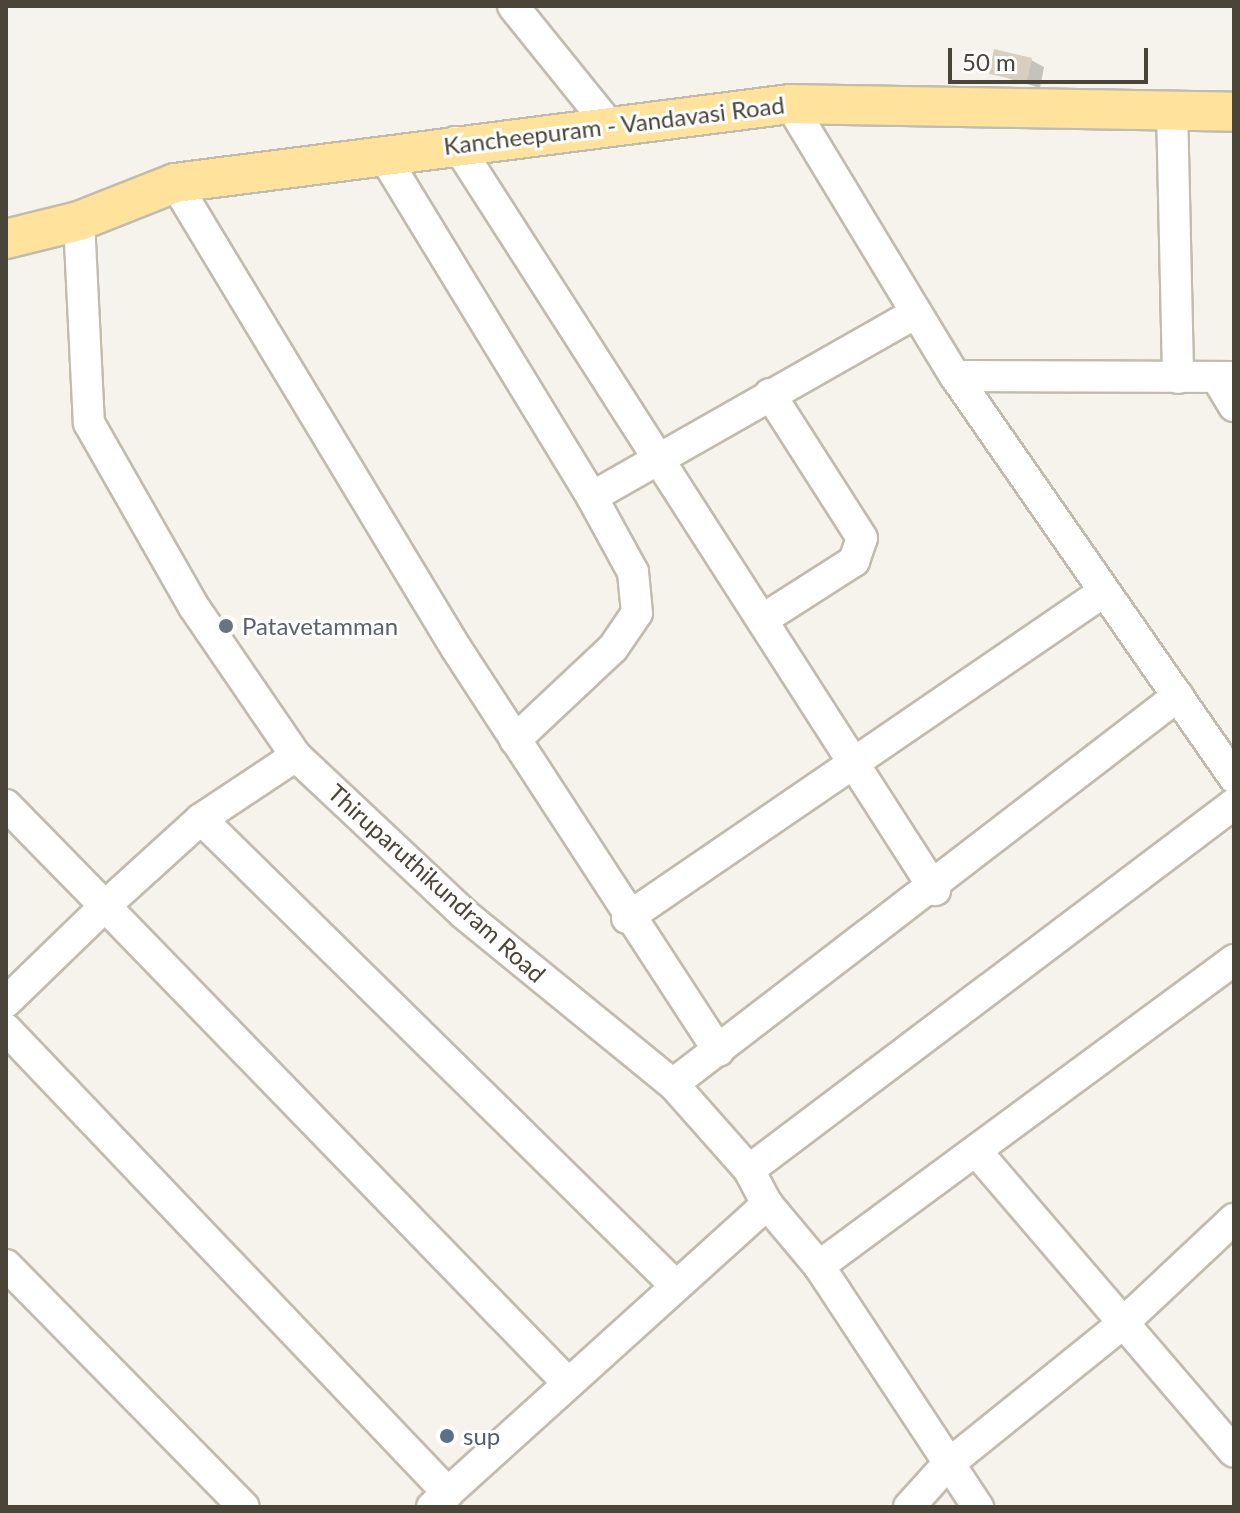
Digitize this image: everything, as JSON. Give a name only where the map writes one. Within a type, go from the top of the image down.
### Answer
[{"type":"main road","name":"Kancheepuram - Vandavasi Road","points":[[6,239],[79,221],[175,183],[455,142],[790,104],[1172,108],[1234,112]]},
{"type":"street","points":[[513,6],[609,125]]},
{"type":"street","points":[[790,104],[955,376],[1102,593],[1234,777]]},
{"type":"street","points":[[1172,108],[1178,378]]},
{"type":"street","points":[[455,142],[765,618],[935,890]]},
{"type":"street","points":[[382,153],[592,497],[633,572],[637,613],[613,648],[515,740]]},
{"type":"street","points":[[175,183],[515,740],[627,918],[719,1051]]},
{"type":"street","name":"Thiruparuthikundram Road","points":[[79,221],[89,423],[194,607],[296,756],[463,913],[673,1084],[749,1170],[767,1204],[819,1266],[945,1467],[978,1507]]},
{"type":"street","points":[[592,497],[658,456],[916,313]]},
{"type":"street","points":[[955,376],[1225,377],[1234,406]]},
{"type":"street","points":[[765,618],[854,561],[862,538],[770,394]]},
{"type":"street","points":[[627,918],[1102,593]]},
{"type":"street","points":[[673,1084],[935,890],[1178,696]]},
{"type":"street","points":[[6,1002],[201,819],[296,756]]},
{"type":"street","points":[[749,1170],[1234,804]]},
{"type":"street","points":[[6,805],[567,1382]]},
{"type":"street","points":[[201,819],[672,1282]]},
{"type":"street","points":[[819,1266],[1234,960]]},
{"type":"street","points":[[6,1029],[440,1500],[672,1282],[767,1204]]},
{"type":"street","points":[[976,1151],[1121,1325],[1234,1452]]},
{"type":"street","points":[[909,1507],[945,1467],[1121,1325],[1230,1232]]},
{"type":"street","points":[[6,1265],[244,1507]]},
{"type":"building","points":[[994,49],[1032,58],[1027,82],[989,74]]},
{"type":"place","name":"Patavetamman","points":[[226,626]]},
{"type":"place","name":"sup","points":[[447,1436]]}]
